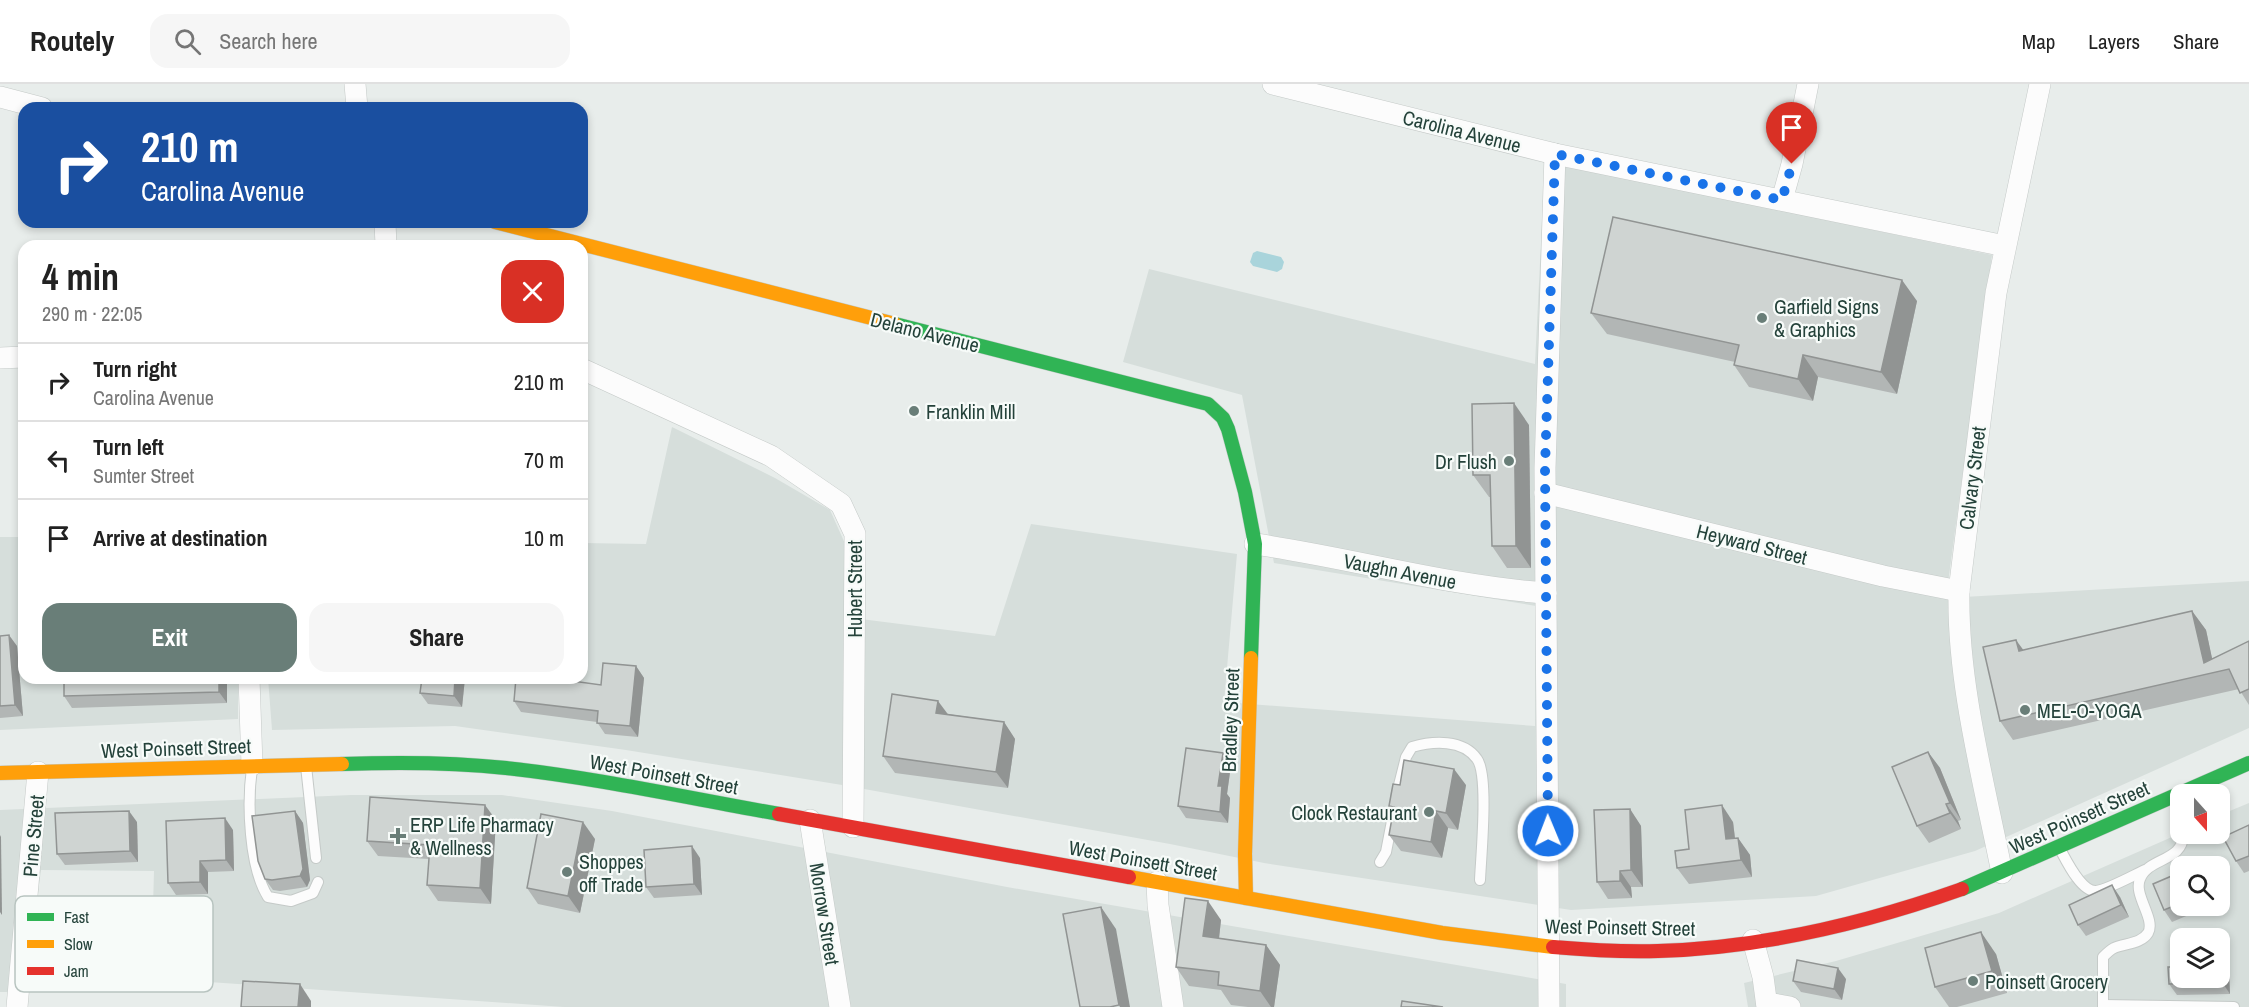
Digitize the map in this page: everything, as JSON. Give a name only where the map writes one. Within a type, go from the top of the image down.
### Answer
[{"type":"main road","name":"Delano Avenue","points":[[519,228],[566,240]]},
{"type":"main road","name":"Delano Avenue","points":[[588,246],[1208,404],[1223,418],[1228,429],[1245,492],[1255,544]]},
{"type":"main road","name":"Bradley Street","points":[[1246,898],[1255,544]]},
{"type":"main road","name":"West Poinsett Street","points":[[0,774],[405,762],[503,768],[576,777],[1246,898],[1478,937],[1605,950],[1709,948],[1811,932],[1874,916],[2002,873],[2170,798]]},
{"type":"main road","name":"West Poinsett Street","points":[[2202,784],[2249,763]]},
{"type":"street","points":[[355,84],[356,102]]},
{"type":"street","name":"Carolina Avenue","points":[[1273,84],[1555,154],[2006,246]]},
{"type":"street","points":[[1782,200],[1792,164],[1808,84]]},
{"type":"street","name":"Calvary Street","points":[[2002,873],[1966,688],[1958,630],[1959,591],[1996,292],[2040,84]]},
{"type":"street","points":[[0,97],[19,102]]},
{"type":"street","points":[[1549,1007],[1545,493],[1555,154]]},
{"type":"street","points":[[0,358],[18,357]]},
{"type":"street","name":"Hubert Street","points":[[588,372],[771,456],[841,504],[855,534],[853,827]]},
{"type":"street","name":"Heyward Street","points":[[1545,493],[1883,576],[1959,591]]},
{"type":"street","name":"Vaughn Avenue","points":[[1255,544],[1294,549],[1444,580],[1546,593]]},
{"type":"street","points":[[249,684],[252,765]]},
{"type":"street","name":"Pine Street","points":[[27,896],[38,772]]},
{"type":"street","name":"Morrow Street","points":[[810,820],[840,1007]]},
{"type":"street","points":[[1157,882],[1158,905],[1173,1007]]},
{"type":"street","points":[[1753,940],[1763,977],[1767,1005],[1790,1007]]},
{"type":"street","name":"Pine Street","points":[[17,1007],[18,992]]},
{"type":"lane","points":[[1380,862],[1386,852],[1406,757],[1412,747],[1426,742],[1450,743],[1468,751],[1477,759],[1482,771],[1480,880]]},
{"type":"lane","points":[[306,764],[316,858]]},
{"type":"lane","points":[[252,765],[249,788],[251,842],[261,887],[268,897],[291,901],[313,893],[318,882]]},
{"type":"lane","points":[[2059,847],[2073,873],[2088,889],[2097,891],[2145,870],[2180,849],[2182,844]]},
{"type":"lane","points":[[2145,870],[2139,880],[2139,891],[2150,926],[2147,934],[2139,941],[2113,948],[2103,957],[2103,1006],[2234,1007]]},
{"type":"shaded area","points":[[1545,161],[1992,255],[1946,598],[2249,581],[2249,728],[1975,851],[1816,896],[1571,910],[1264,863],[842,785],[626,750],[455,726],[272,730],[268,684],[588,684],[588,543],[646,544],[672,427],[775,478],[830,510],[847,548],[845,617],[995,636],[1031,524],[1237,554],[1224,702],[1535,726],[1536,606],[1274,563],[1242,395],[1123,362],[1149,269],[1535,364]]},
{"type":"shaded area","points":[[0,537],[18,537],[18,684],[238,684],[238,719],[0,730]]},
{"type":"shaded area","points":[[351,795],[502,795],[612,811],[1007,887],[1566,984],[1566,1007],[564,1007],[213,982],[213,896],[153,896],[154,871],[41,870],[38,896],[15,896],[15,992],[0,992],[0,810]]},
{"type":"shaded area","points":[[2249,803],[2249,1007],[1748,1007],[1744,983],[1836,961],[1999,913],[2170,838],[2170,844],[2230,844],[2230,811]]},
{"type":"water","points":[[1257,251],[1281,257],[1284,262],[1282,269],[1277,272],[1253,266],[1250,262],[1253,253]]},
{"type":"building","name":"Garfield Signs & Graphics","points":[[1613,217],[1902,280],[1881,372],[1803,355],[1798,379],[1734,365],[1739,345],[1591,313]]},
{"type":"building","points":[[1514,403],[1516,546],[1492,546],[1490,475],[1473,475],[1472,404]]},
{"type":"building","points":[[2192,611],[2204,663],[2249,641],[2249,689],[2240,693],[2229,669],[2000,721],[1983,647],[2016,640],[2019,651]]},
{"type":"building","points":[[9,635],[15,705],[0,706],[0,636]]},
{"type":"building","points":[[603,663],[636,666],[630,726],[597,723],[598,711],[514,701],[515,684],[601,685]]},
{"type":"building","points":[[64,684],[219,684],[219,692],[64,696]]},
{"type":"building","points":[[421,684],[455,684],[454,696],[420,693]]},
{"type":"building","points":[[892,694],[938,701],[936,713],[1004,722],[996,772],[883,756]]},
{"type":"building","points":[[1186,748],[1223,753],[1218,786],[1222,786],[1220,812],[1178,806]]},
{"type":"building","points":[[1928,752],[1950,803],[1946,804],[1950,813],[1917,826],[1892,767]]},
{"type":"building","points":[[1404,760],[1454,769],[1446,813],[1436,811],[1431,842],[1389,835],[1394,807],[1389,806],[1393,784],[1400,785]]},
{"type":"building","points":[[370,797],[485,805],[480,888],[427,885],[430,845],[367,841]]},
{"type":"building","points":[[1722,805],[1726,839],[1738,838],[1741,860],[1677,868],[1675,851],[1689,849],[1685,810]]},
{"type":"building","points":[[1630,809],[1631,870],[1620,871],[1620,881],[1597,882],[1594,810]]},
{"type":"building","points":[[129,811],[130,851],[57,854],[55,813]]},
{"type":"building","points":[[295,811],[303,869],[300,876],[265,879],[258,861],[252,816]]},
{"type":"building","points":[[541,814],[583,822],[568,896],[527,888]]},
{"type":"building","points":[[225,818],[226,860],[200,861],[200,882],[168,883],[166,821]]},
{"type":"building","points":[[2249,825],[2249,856],[2236,861],[2227,844],[2230,844],[2230,834]]},
{"type":"building","points":[[692,846],[694,884],[646,887],[644,850]]},
{"type":"building","points":[[2170,877],[2170,908],[2164,910],[2153,884]]},
{"type":"building","points":[[2112,885],[2121,905],[2078,925],[2069,905]]},
{"type":"building","points":[[1185,898],[1208,901],[1203,936],[1266,945],[1260,991],[1218,985],[1219,972],[1176,967]]},
{"type":"building","points":[[1101,907],[1119,1005],[1080,1007],[1063,914]]},
{"type":"building","points":[[1981,932],[1992,971],[1935,987],[1925,948]]},
{"type":"building","points":[[1797,960],[1838,968],[1834,989],[1793,981]]},
{"type":"building","points":[[2168,967],[2170,967],[2170,984],[2169,984]]},
{"type":"building","points":[[243,981],[300,984],[298,1007],[241,1007]]},
{"type":"building","points":[[1402,1001],[1443,1007],[1401,1007]]},
{"type":"traffic: fast","points":[[895,324],[1208,404],[1223,418],[1245,492],[1255,544],[1251,658]]},
{"type":"traffic: fast","points":[[342,764],[424,763],[506,768],[608,783],[779,814]]},
{"type":"traffic: fast","points":[[1962,889],[2249,763]]},
{"type":"traffic: slow","points":[[519,228],[566,240]]},
{"type":"traffic: slow","points":[[588,246],[895,324]]},
{"type":"traffic: slow","points":[[1246,898],[1245,854],[1251,658]]},
{"type":"traffic: slow","points":[[0,773],[342,764]]},
{"type":"traffic: slow","points":[[1129,877],[1442,933],[1553,947]]},
{"type":"traffic: jam","points":[[779,814],[1129,877]]},
{"type":"traffic: jam","points":[[1553,947],[1645,951],[1735,945],[1851,923],[1962,889]]},
{"type":"place","name":"Garfield Signs & Graphics","points":[[1762,318]]},
{"type":"place","name":"Franklin Mill","points":[[914,411]]},
{"type":"place","name":"Dr Flush","points":[[1509,461]]},
{"type":"place","name":"MEL-O-YOGA","points":[[2025,710]]},
{"type":"place","name":"Clock Restaurant","points":[[1429,812]]},
{"type":"place","name":"ERP Life Pharmacy & Wellness","points":[[398,836]]},
{"type":"place","name":"Shoppes off Trade","points":[[567,872]]},
{"type":"place","name":"Poinsett Grocery","points":[[1973,981]]},
{"type":"route","points":[[1548,831],[1545,468],[1555,154],[1782,200],[1792,164]]}]
